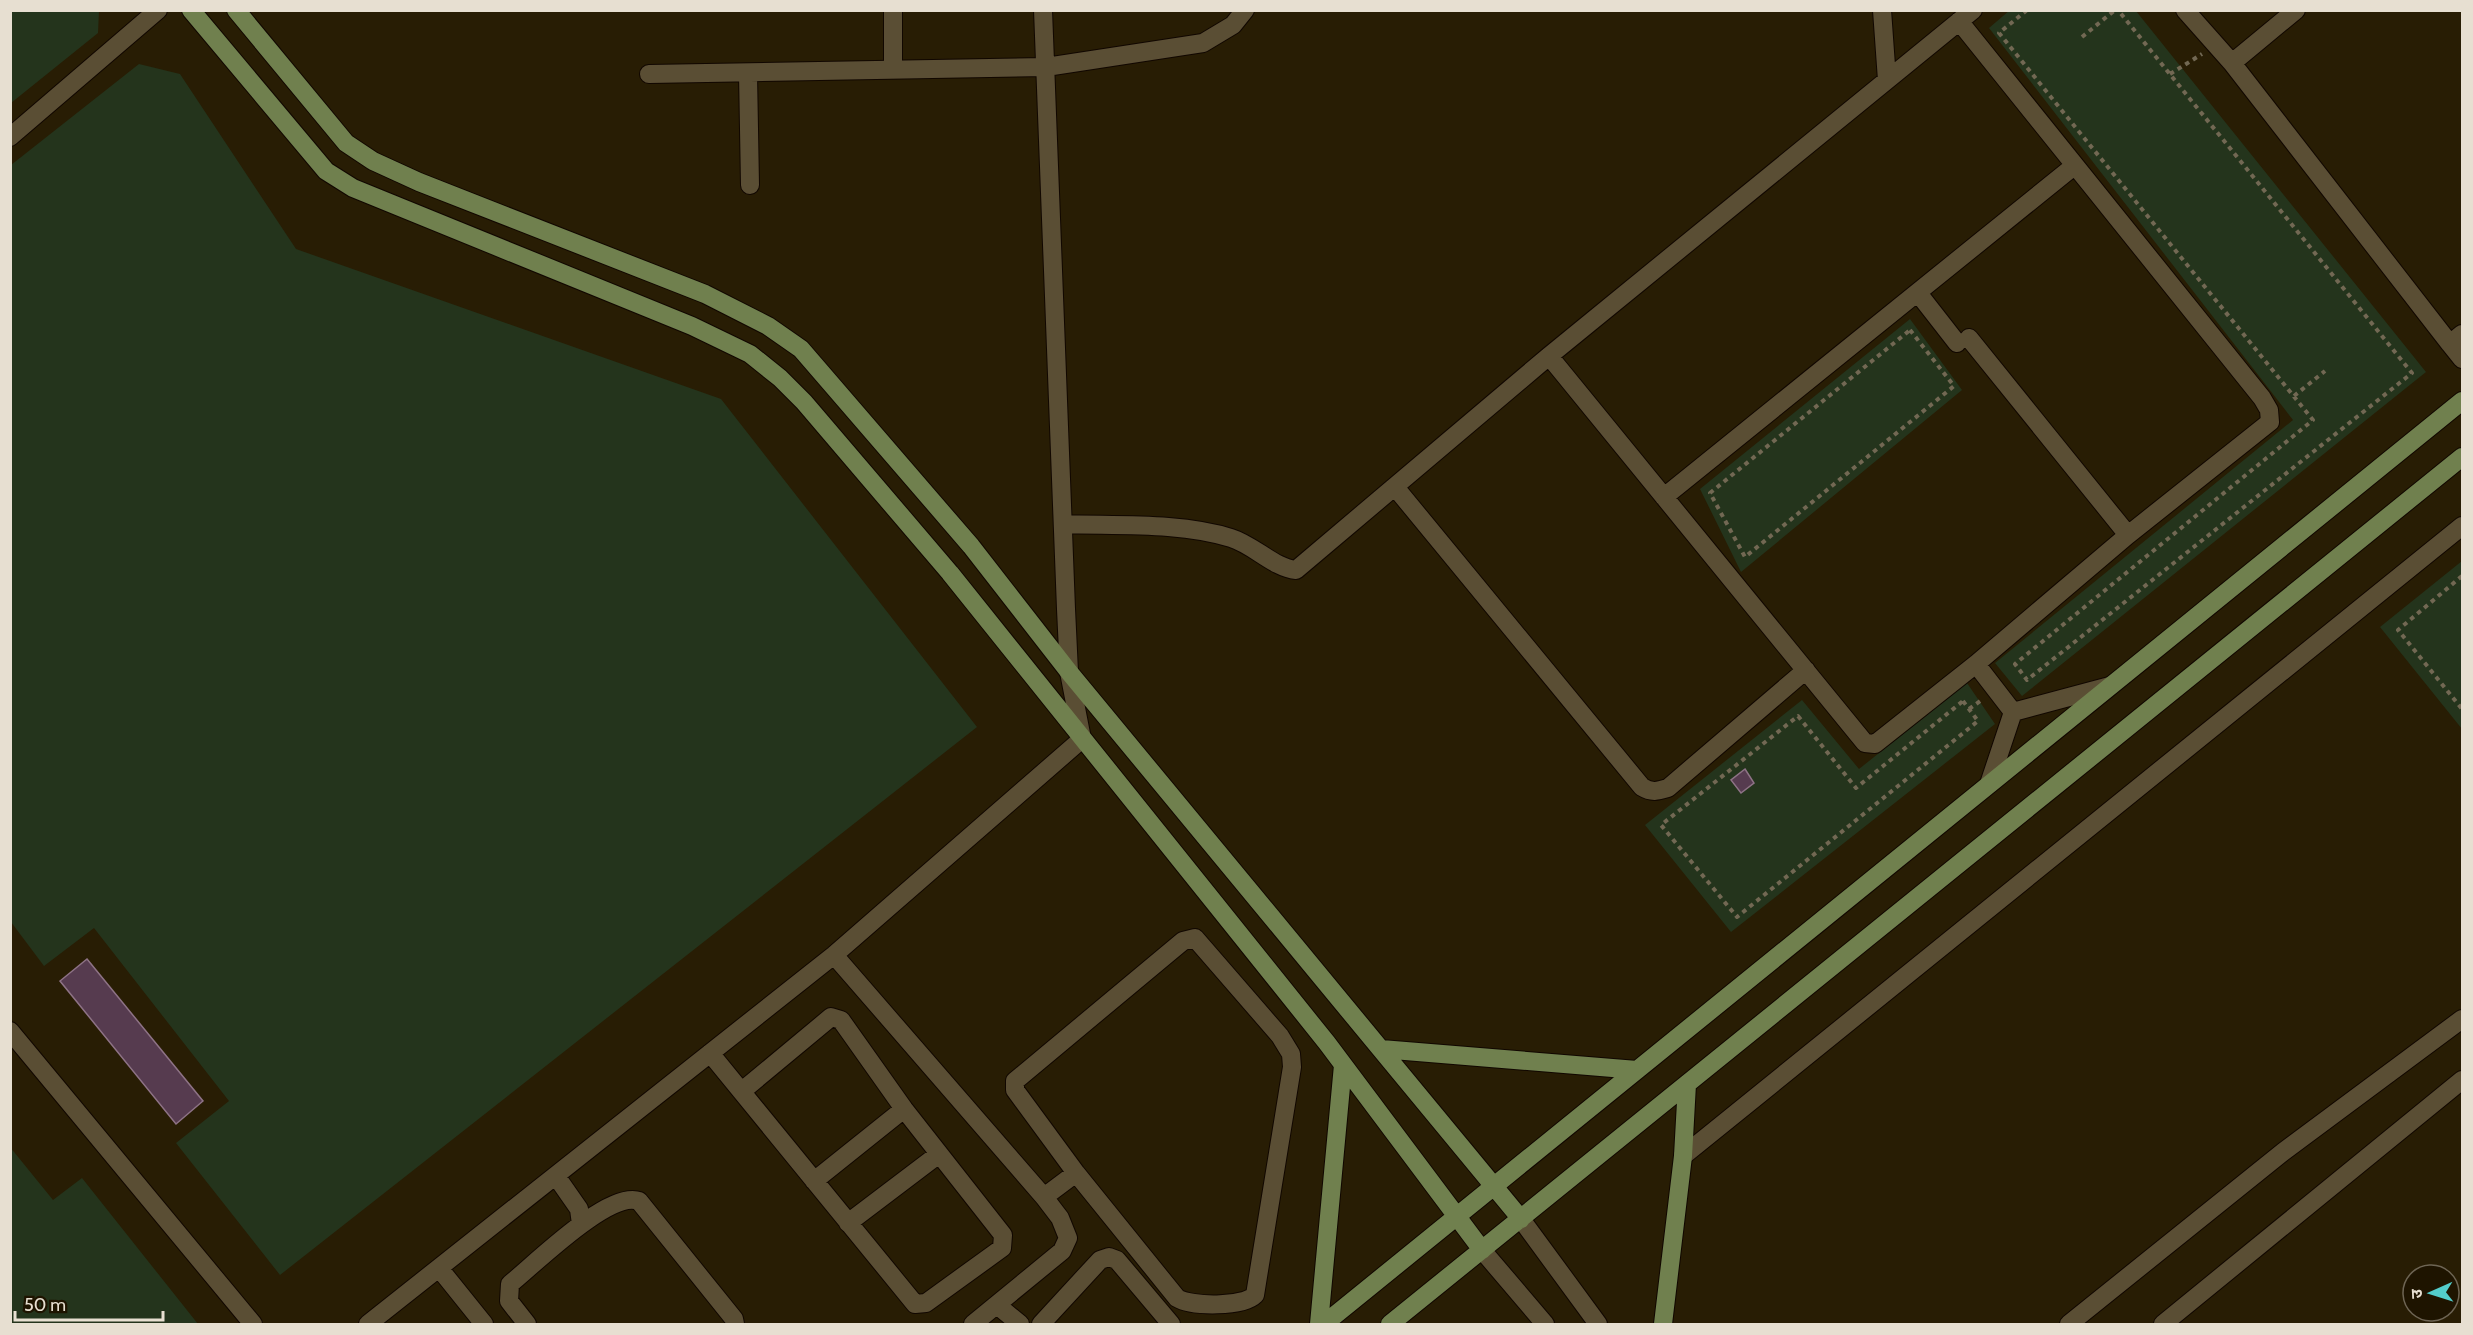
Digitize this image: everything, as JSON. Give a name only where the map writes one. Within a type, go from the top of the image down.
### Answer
[{"type":"main road","points":[[191,10],[299,142],[326,171],[335,177],[363,192],[692,326],[750,354],[780,378],[804,402],[950,573],[1343,1065],[1482,1250]]},
{"type":"main road","points":[[236,10],[339,134],[373,161],[419,182],[705,294],[768,326],[801,349],[971,546],[1069,672],[1521,1219]]},
{"type":"main road","points":[[1322,1324],[2463,401]]},
{"type":"main road","points":[[1390,1324],[2463,457]]},
{"type":"main road","points":[[1381,1049],[1637,1070]]},
{"type":"main road","points":[[1322,1324],[1343,1065]]},
{"type":"main road","points":[[1664,1324],[1683,1156],[1688,1084]]},
{"type":"street","points":[[10,137],[158,10]]},
{"type":"street","points":[[893,10],[893,70]]},
{"type":"street","points":[[368,1324],[834,955],[1082,739],[1069,672],[1043,10]]},
{"type":"street","points":[[649,74],[1046,67],[1203,43],[1233,25],[1245,10]]},
{"type":"street","points":[[1882,10],[1887,80]]},
{"type":"street","points":[[2185,10],[2232,63],[2456,339],[2463,359]]},
{"type":"street","points":[[2232,63],[2296,10]]},
{"type":"street","points":[[1063,524],[1208,532],[1255,547],[1286,569],[1296,570],[1549,356],[1966,16],[2074,165],[2269,410],[2270,422],[2263,430],[2128,535],[1976,664],[1875,744],[1865,743],[1855,732],[1549,356]]},
{"type":"street","points":[[748,73],[750,185]]},
{"type":"street","points":[[1664,497],[2074,165]]},
{"type":"street","points":[[1918,293],[1963,341],[2128,535]]},
{"type":"street","points":[[1395,487],[1642,787],[1648,791],[1657,792],[1668,788],[1806,670]]},
{"type":"street","points":[[1683,1156],[2463,526]]},
{"type":"street","points":[[1976,664],[2013,712]]},
{"type":"street","points":[[2013,712],[2110,686]]},
{"type":"street","points":[[1989,784],[2013,712]]},
{"type":"street","points":[[1195,938],[1280,1036],[1290,1054],[1292,1067],[1255,1295],[1242,1303],[1193,1303],[1177,1298],[1076,1173],[1015,1090],[1015,1081],[1183,941],[1195,938]]},
{"type":"street","points":[[834,955],[1044,1197],[1060,1218],[1068,1238],[1062,1251],[973,1324]]},
{"type":"street","points":[[711,1053],[915,1304],[926,1302],[1002,1248],[1003,1235],[904,1109],[841,1020],[831,1017],[742,1091]]},
{"type":"street","points":[[2069,1324],[2283,1152],[2463,1019]]},
{"type":"street","points":[[10,1031],[246,1322]]},
{"type":"street","points":[[2163,1324],[2463,1080]]},
{"type":"street","points":[[814,1181],[904,1109]]},
{"type":"street","points":[[848,1222],[939,1154]]},
{"type":"street","points":[[1044,1197],[1076,1173]]},
{"type":"street","points":[[556,1176],[579,1209],[581,1224]]},
{"type":"street","points":[[527,1324],[509,1301],[510,1284],[581,1224],[625,1198],[639,1201],[734,1319],[735,1324]]},
{"type":"street","points":[[1521,1219],[1598,1324]]},
{"type":"street","points":[[1482,1250],[1545,1324]]},
{"type":"street","points":[[1041,1324],[1100,1260],[1109,1257],[1117,1260],[1171,1324]]},
{"type":"street","points":[[439,1268],[484,1324]]},
{"type":"street","points":[[997,1305],[1020,1324]]},
{"type":"path","points":[[2027,10],[1999,33],[2313,420],[2014,664],[2027,680],[2412,373],[2117,10],[2082,37]]},
{"type":"path","points":[[2170,74],[2216,45]]},
{"type":"path","points":[[1910,330],[1954,386],[1745,557],[1710,493],[1910,330]]},
{"type":"path","points":[[2294,396],[2325,371]]},
{"type":"path","points":[[2463,576],[2398,630],[2463,709]]},
{"type":"path","points":[[1963,701],[1978,721],[1737,917],[1661,825],[1798,716],[1856,788],[1963,701]]},
{"type":"green space","points":[[11,10],[99,11],[98,33],[11,103]]},
{"type":"green space","points":[[2010,10],[2136,11],[2426,372],[2022,696],[1995,663],[2293,420],[1989,28]]},
{"type":"green space","points":[[139,64],[180,74],[296,249],[721,399],[977,727],[280,1275],[176,1143],[229,1101],[94,928],[44,966],[11,922],[11,165]]},
{"type":"green space","points":[[1910,319],[1962,390],[1741,572],[1700,489]]},
{"type":"green space","points":[[2462,561],[2462,729],[2380,627]]},
{"type":"green space","points":[[1967,683],[1995,724],[1731,932],[1645,825],[1802,700],[1859,769]]},
{"type":"green space","points":[[10,1147],[53,1200],[82,1178],[198,1324],[11,1324]]},
{"type":"building","points":[[1745,769],[1754,783],[1741,793],[1731,780]]},
{"type":"building","points":[[87,959],[203,1101],[176,1124],[60,981]]}]
